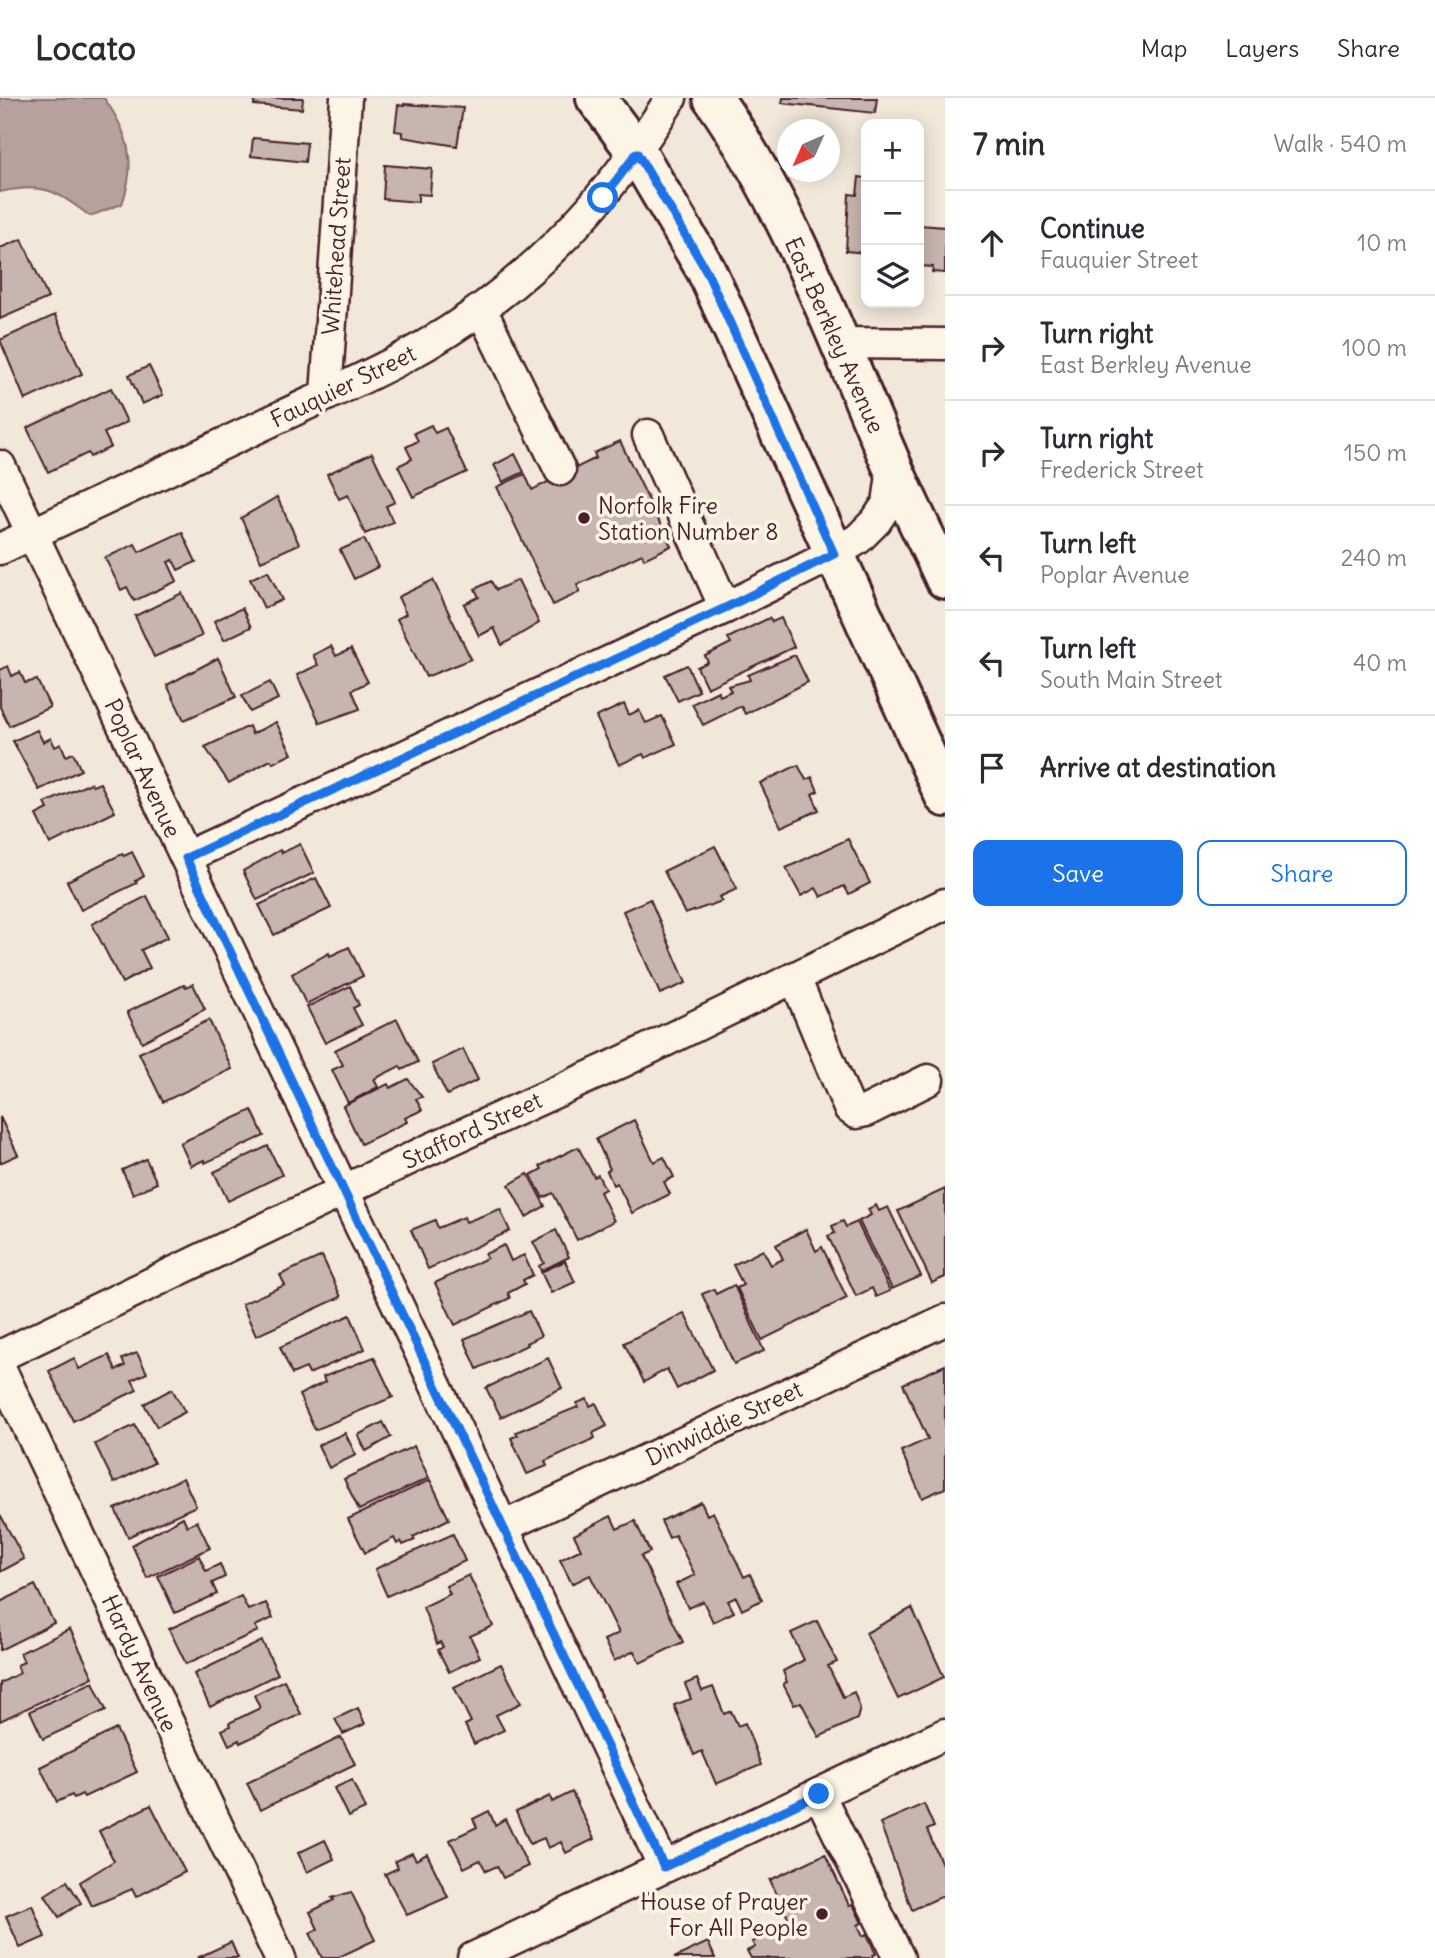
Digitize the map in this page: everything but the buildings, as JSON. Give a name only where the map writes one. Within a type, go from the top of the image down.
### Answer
[{"type":"main road","points":[[596,98],[637,153],[706,270],[945,797]]},
{"type":"main road","name":"East Berkley Avenue","points":[[713,98],[766,183],[842,343],[893,468],[945,579]]},
{"type":"street","name":"Whitehead Street","points":[[327,395],[346,98]]},
{"type":"street","name":"Fauquier Street","points":[[0,549],[421,350],[481,309],[547,254],[603,198],[637,153],[671,98]]},
{"type":"street","points":[[481,309],[560,470]]},
{"type":"street","points":[[842,343],[945,344]]},
{"type":"street","points":[[648,435],[725,608]]},
{"type":"street","name":"Poplar Avenue","points":[[0,466],[664,1867]]},
{"type":"street","points":[[186,858],[725,608],[834,554],[858,539],[876,521],[888,503],[893,468]]},
{"type":"street","name":"Stafford Street","points":[[0,1356],[945,904]]},
{"type":"street","points":[[795,978],[849,1108],[856,1113],[866,1111],[928,1080]]},
{"type":"street","name":"Dinwiddie Street","points":[[503,1527],[945,1320]]},
{"type":"street","name":"Hardy Avenue","points":[[0,1368],[280,1958]]},
{"type":"street","points":[[473,1958],[945,1734]]},
{"type":"street","points":[[819,1794],[899,1958]]},
{"type":"shaded area","points":[[0,98],[104,98],[125,136],[128,149],[129,175],[122,204],[90,216],[68,200],[49,191],[28,188],[0,192]]},
{"type":"place","name":"Norfolk Fire Station Number 8","points":[[584,518]]},
{"type":"place","name":"House of Prayer For All People","points":[[822,1914]]},
{"type":"route","points":[[603,198],[637,153],[706,270],[834,554],[725,608],[186,858],[664,1867],[819,1794]]}]
